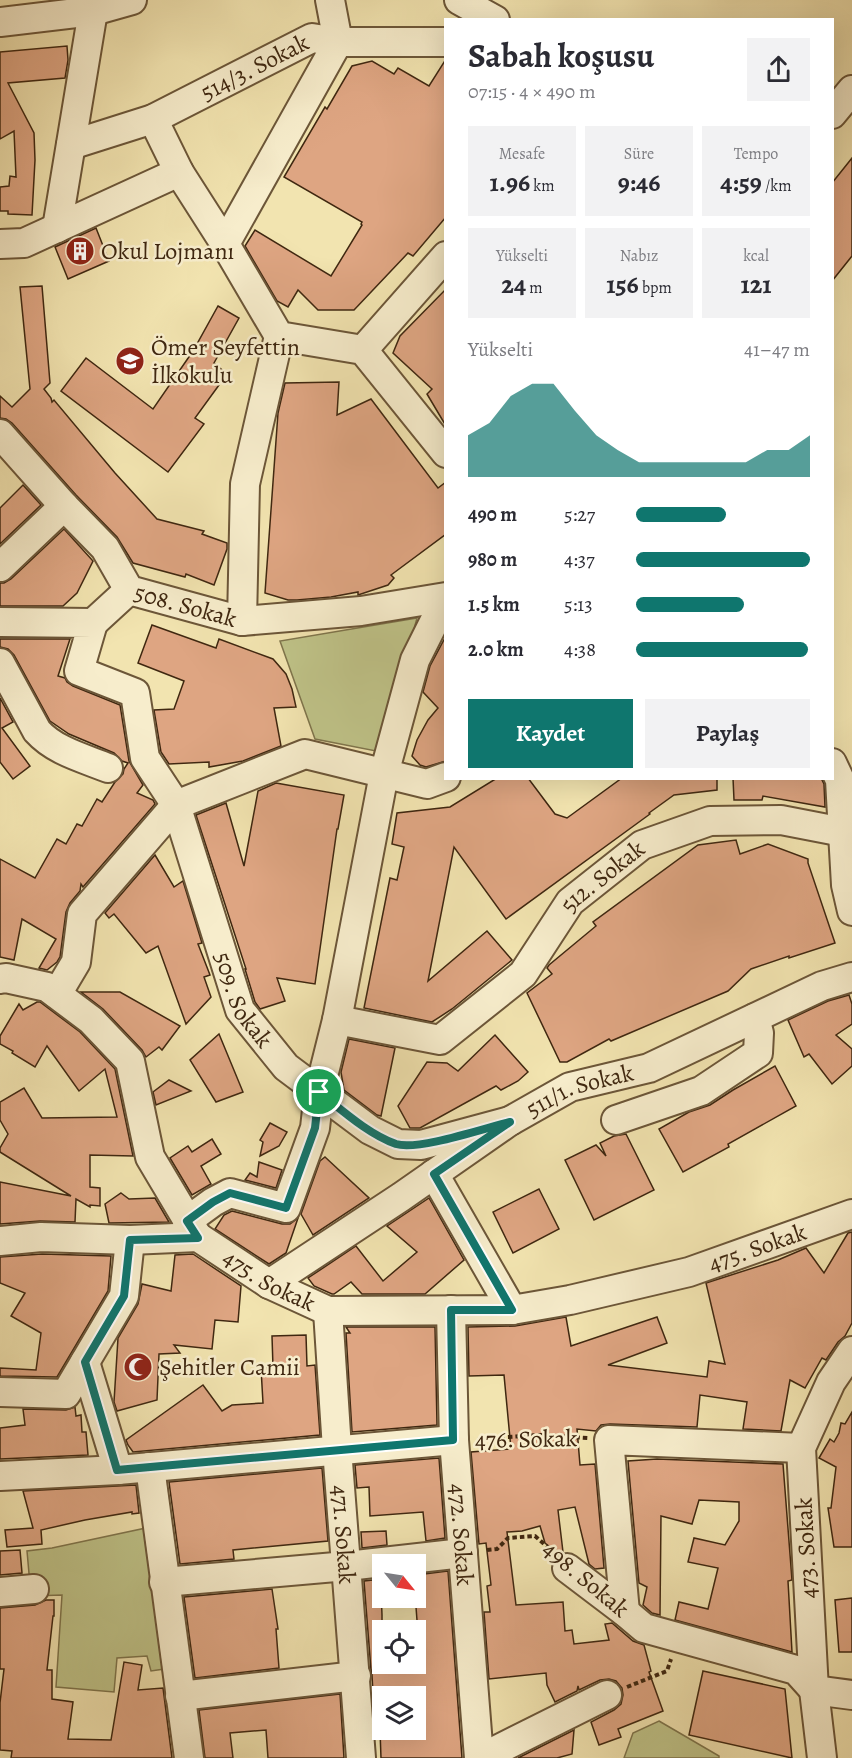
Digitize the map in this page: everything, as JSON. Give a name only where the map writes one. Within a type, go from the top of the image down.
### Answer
[{"type":"street","points":[[0,22],[93,11],[132,0]]},
{"type":"street","points":[[225,244],[338,42],[330,0]]},
{"type":"street","points":[[459,0],[491,18]]},
{"type":"street","points":[[57,228],[93,11]]},
{"type":"street","name":"514/3. Sokak","points":[[71,145],[153,119],[312,38],[338,42],[444,42]]},
{"type":"street","points":[[834,112],[852,90]]},
{"type":"street","points":[[153,119],[179,172],[279,336],[245,484],[242,621]]},
{"type":"street","points":[[0,244],[24,243],[179,172]]},
{"type":"street","points":[[363,350],[444,257]]},
{"type":"street","points":[[279,336],[363,350],[444,451]]},
{"type":"street","name":"508. Sokak","points":[[0,434],[105,548],[129,590],[242,621],[361,611],[444,598]]},
{"type":"street","points":[[0,567],[64,506]]},
{"type":"street","points":[[0,622],[93,623],[129,590]]},
{"type":"street","points":[[0,979],[6,978],[47,987],[91,1020],[130,1061],[150,1157],[193,1229],[213,1202],[230,1193],[286,1208],[315,1128],[319,1092],[337,1020],[384,774],[415,660],[444,602]]},
{"type":"street","name":"509. Sokak","points":[[93,623],[79,671],[135,693],[146,758],[176,805],[240,1010],[286,1067],[370,1130],[398,1144],[421,1145],[510,1122]]},
{"type":"street","points":[[0,663],[37,731],[44,738],[62,750],[108,768]]},
{"type":"street","points":[[57,994],[76,962],[82,914],[176,805],[305,754],[428,784],[444,778]]},
{"type":"street","points":[[834,767],[840,780],[846,885],[852,910]]},
{"type":"street","name":"512. Sokak","points":[[337,1020],[440,1040],[523,974],[570,902],[642,845],[710,820],[781,820],[843,832]]},
{"type":"street","name":"511/1. Sokak","points":[[268,1284],[510,1122],[570,1087],[649,1068],[822,986],[852,977]]},
{"type":"street","points":[[616,1120],[701,1091],[758,1053],[759,1034],[755,1018]]},
{"type":"street","points":[[434,1174],[512,1310]]},
{"type":"street","name":"475. Sokak","points":[[0,1241],[41,1237],[130,1240],[193,1229],[268,1284],[328,1311],[512,1310],[570,1300],[689,1272],[852,1214]]},
{"type":"street","points":[[0,1392],[66,1394],[124,1296],[130,1240]]},
{"type":"street","name":"472. Sokak","points":[[451,1310],[453,1440],[480,1758]]},
{"type":"street","name":"471. Sokak","points":[[328,1311],[361,1758]]},
{"type":"street","name":"473. Sokak","points":[[822,1758],[814,1690],[801,1448],[831,1382],[852,1351]]},
{"type":"street","points":[[85,1362],[117,1470]]},
{"type":"street","name":"476. Sokak","points":[[0,1476],[117,1470],[453,1440]]},
{"type":"street","points":[[609,1440],[625,1612]]},
{"type":"street","name":"476. Sokak","points":[[609,1440],[801,1448]]},
{"type":"street","points":[[150,1467],[189,1758]]},
{"type":"street","points":[[164,1582],[463,1553]]},
{"type":"street","name":"498. Sokak","points":[[567,1568],[644,1628],[796,1670],[814,1690]]},
{"type":"street","points":[[0,1592],[34,1589]]},
{"type":"street","points":[[180,1696],[356,1676]]},
{"type":"street","points":[[814,1690],[852,1695]]},
{"type":"street","points":[[480,1758],[607,1695]]},
{"type":"path","name":"476. Sokak","points":[[453,1440],[540,1435],[609,1440]]},
{"type":"path","name":"498. Sokak","points":[[463,1553],[497,1549],[508,1538],[535,1536],[567,1568]]},
{"type":"path","points":[[607,1695],[667,1671],[678,1638]]},
{"type":"green space","points":[[417,618],[381,752],[315,739],[280,641]]},
{"type":"green space","points":[[146,1528],[164,1669],[151,1671],[147,1656],[117,1658],[114,1692],[56,1687],[62,1595],[31,1596],[27,1551]]},
{"type":"green space","points":[[659,1721],[719,1758],[624,1758],[633,1733]]},
{"type":"building","points":[[67,46],[68,60],[65,78],[8,83],[34,133],[32,215],[8,214],[8,211],[0,211],[0,187],[9,186],[10,176],[16,177],[14,131],[0,139],[0,52]]},
{"type":"building","points":[[372,61],[394,74],[398,68],[429,86],[444,62],[444,219],[413,256],[408,253],[354,310],[318,310],[298,290],[288,307],[277,301],[245,246],[255,230],[331,276],[362,225],[362,222],[284,177],[352,66]]},
{"type":"building","points":[[852,158],[852,256],[834,278],[834,180]]},
{"type":"building","name":"Okul Lojmanı","points":[[96,228],[109,261],[68,279],[55,247]]},
{"type":"building","points":[[42,286],[50,383],[44,389],[52,402],[54,400],[157,519],[204,531],[202,534],[227,543],[214,585],[186,574],[185,577],[133,563],[117,537],[12,423],[0,418],[0,396],[12,407],[30,389],[20,287]]},
{"type":"building","points":[[444,291],[444,423],[427,394],[432,389],[393,353],[400,336]]},
{"type":"building","points":[[218,306],[239,318],[214,363],[227,374],[195,418],[204,424],[168,472],[61,391],[86,358],[153,409],[193,351]]},
{"type":"building","points":[[339,382],[337,415],[371,399],[438,488],[444,484],[444,535],[391,575],[394,578],[388,585],[358,595],[358,592],[297,600],[288,600],[265,593],[278,413],[285,383]]},
{"type":"building","points":[[23,485],[41,505],[0,544],[0,508]]},
{"type":"building","points":[[64,529],[93,561],[77,593],[63,606],[0,606],[0,583],[11,579]]},
{"type":"building","points":[[152,625],[216,648],[219,639],[273,659],[286,674],[296,707],[274,708],[281,746],[243,761],[209,767],[209,762],[169,764],[161,752],[154,710],[174,709],[184,681],[138,663]]},
{"type":"building","points":[[0,639],[70,639],[58,676],[65,678],[73,686],[120,705],[129,761],[143,785],[137,793],[153,800],[155,804],[83,887],[81,884],[80,891],[66,912],[60,957],[47,970],[39,968],[56,939],[22,919],[14,960],[0,957],[0,859],[35,878],[57,839],[66,844],[77,824],[82,826],[97,799],[102,802],[123,774],[128,763],[122,761],[114,753],[69,734],[50,721],[14,655],[8,649],[0,647]]},
{"type":"building","points":[[444,640],[444,762],[426,767],[420,765],[412,756],[417,740],[438,708],[423,692],[430,666]]},
{"type":"building","points":[[0,698],[13,722],[2,728],[30,766],[13,779],[0,762]]},
{"type":"building","points":[[494,780],[530,780],[555,814],[567,818],[619,780],[717,780],[717,790],[674,795],[506,919],[454,847],[428,981],[487,931],[512,960],[452,1009],[432,1022],[364,1008],[390,878],[397,880],[404,847],[392,844],[397,813],[450,807]]},
{"type":"building","points":[[733,780],[822,780],[824,784],[825,807],[763,796],[762,800],[734,800]]},
{"type":"building","points":[[276,783],[344,795],[315,984],[277,978],[285,1001],[260,1009],[255,1002],[196,815],[226,803],[244,866],[258,791]]},
{"type":"building","points":[[736,840],[740,854],[768,844],[808,859],[835,943],[751,969],[728,991],[611,1041],[609,1039],[567,1062],[560,1062],[527,993],[552,974],[547,968],[549,965],[596,926],[593,922],[698,845]]},
{"type":"building","points":[[155,855],[174,887],[183,881],[202,943],[198,944],[210,975],[204,977],[211,997],[186,1024],[158,946],[146,953],[114,914],[109,918],[105,913]]},
{"type":"building","points":[[81,992],[120,992],[180,1026],[162,1050],[159,1047],[146,1057],[103,1009]]},
{"type":"building","points":[[849,995],[852,1004],[852,1024],[836,1035],[852,1049],[852,1066],[832,1084],[809,1054],[804,1057],[788,1020],[828,1001]]},
{"type":"building","points":[[37,1002],[80,1032],[115,1069],[133,1156],[90,1155],[90,1187],[100,1188],[100,1206],[90,1205],[90,1207],[76,1199],[75,1222],[40,1221],[0,1224],[0,1182],[71,1196],[0,1152],[8,1134],[0,1120],[0,1102],[24,1088],[42,1118],[117,1117],[105,1069],[79,1091],[47,1046],[35,1067],[0,1044],[0,1036],[19,1004],[23,1010]]},
{"type":"building","points":[[219,1034],[243,1092],[216,1102],[190,1060]]},
{"type":"building","points":[[495,1035],[528,1072],[518,1081],[501,1090],[496,1086],[420,1128],[410,1128],[398,1106],[427,1062],[447,1063],[458,1071]]},
{"type":"building","points":[[349,1039],[395,1048],[381,1116],[344,1090],[341,1072]]},
{"type":"building","points":[[775,1066],[796,1106],[683,1172],[659,1129],[689,1112],[710,1105]]},
{"type":"building","points":[[169,1080],[191,1091],[156,1105],[153,1092]]},
{"type":"building","points":[[270,1123],[287,1132],[279,1146],[260,1156],[263,1142],[260,1140]]},
{"type":"building","points":[[626,1134],[654,1190],[594,1220],[565,1160],[596,1145],[606,1156],[600,1143],[614,1136]]},
{"type":"building","points":[[212,1139],[221,1154],[201,1166],[211,1184],[192,1195],[170,1158],[188,1146],[192,1152]]},
{"type":"building","points":[[325,1157],[369,1198],[313,1235],[301,1214],[320,1161]]},
{"type":"building","points":[[259,1162],[282,1170],[276,1188],[245,1180],[250,1173],[257,1177]]},
{"type":"building","points":[[539,1189],[559,1229],[513,1253],[493,1212]]},
{"type":"building","points":[[121,1193],[129,1199],[155,1198],[169,1222],[109,1223],[105,1204]]},
{"type":"building","points":[[429,1198],[464,1260],[425,1294],[362,1294],[351,1282],[332,1294],[314,1286],[308,1278],[356,1246],[383,1281],[417,1252],[387,1226]]},
{"type":"building","points":[[232,1211],[282,1224],[290,1224],[298,1218],[286,1253],[269,1264],[215,1229],[224,1215]]},
{"type":"building","points":[[852,1232],[852,1323],[826,1360],[822,1358],[805,1388],[790,1380],[781,1431],[743,1429],[747,1402],[700,1395],[697,1427],[610,1424],[601,1425],[596,1431],[577,1429],[580,1465],[595,1464],[604,1568],[595,1569],[589,1564],[575,1507],[558,1510],[563,1552],[559,1554],[545,1543],[540,1526],[507,1532],[516,1605],[563,1602],[565,1631],[572,1630],[574,1644],[609,1640],[605,1624],[612,1623],[633,1641],[644,1645],[651,1671],[649,1672],[663,1711],[618,1729],[621,1737],[599,1745],[591,1722],[621,1704],[622,1688],[616,1681],[600,1680],[579,1690],[578,1686],[577,1691],[555,1702],[547,1685],[546,1673],[489,1679],[484,1612],[490,1612],[487,1586],[491,1585],[486,1543],[479,1544],[471,1452],[511,1449],[504,1375],[469,1376],[468,1327],[515,1326],[566,1317],[571,1346],[657,1317],[667,1343],[608,1365],[707,1377],[709,1361],[725,1364],[706,1283],[778,1260],[806,1248],[824,1273],[848,1233]]},
{"type":"building","points":[[42,1254],[111,1256],[108,1291],[57,1377],[0,1376],[0,1368],[36,1370],[41,1333],[11,1316],[25,1293],[0,1283],[0,1257]]},
{"type":"building","points":[[193,1254],[241,1286],[238,1322],[215,1320],[212,1349],[174,1345],[180,1353],[159,1354],[157,1400],[117,1411],[114,1402],[118,1338],[138,1304],[142,1284],[171,1291],[175,1255]]},
{"type":"building","points":[[346,1327],[435,1327],[437,1425],[352,1432],[346,1333],[350,1333]]},
{"type":"building","points":[[306,1335],[307,1366],[315,1365],[320,1435],[133,1452],[128,1445],[126,1440],[203,1385],[222,1411],[232,1405],[263,1403],[261,1368],[273,1367],[272,1336]]},
{"type":"building","points":[[75,1407],[76,1416],[81,1415],[82,1432],[86,1432],[88,1455],[0,1459],[0,1428],[25,1425],[23,1409],[66,1410]]},
{"type":"building","points":[[852,1412],[852,1547],[834,1547],[828,1508],[831,1508],[836,1467],[819,1458],[830,1439],[834,1442],[841,1423],[845,1424]]},
{"type":"building","points":[[439,1458],[445,1538],[426,1541],[423,1512],[370,1516],[369,1487],[357,1488],[355,1465]]},
{"type":"building","points":[[657,1459],[783,1464],[792,1580],[788,1581],[792,1652],[675,1620],[679,1602],[708,1609],[718,1568],[688,1562],[694,1538],[725,1545],[739,1521],[739,1502],[699,1500],[692,1524],[661,1516],[660,1615],[652,1613],[643,1605],[647,1587],[639,1583],[628,1461]]},
{"type":"building","points":[[322,1468],[328,1541],[233,1550],[234,1559],[180,1564],[169,1482]]},
{"type":"building","points":[[136,1485],[139,1513],[132,1514],[132,1512],[85,1520],[41,1530],[42,1544],[7,1547],[5,1530],[33,1528],[23,1491]]},
{"type":"building","points":[[386,1531],[387,1545],[362,1548],[361,1532]]},
{"type":"building","points":[[20,1550],[22,1573],[0,1575],[0,1551]]},
{"type":"building","points":[[448,1571],[462,1758],[381,1758],[380,1740],[426,1740],[426,1686],[373,1686],[364,1581],[372,1580],[372,1608],[382,1608],[382,1620],[372,1620],[372,1674],[426,1674],[426,1620],[417,1620],[416,1608],[426,1608],[426,1574]]},
{"type":"building","points":[[272,1589],[278,1629],[276,1629],[279,1668],[195,1678],[184,1597]]},
{"type":"building","points":[[852,1598],[852,1652],[839,1652],[835,1600]]},
{"type":"building","points":[[46,1600],[54,1600],[47,1670],[52,1670],[52,1699],[73,1702],[68,1739],[111,1740],[124,1662],[142,1665],[138,1690],[163,1688],[172,1758],[11,1758],[12,1751],[0,1750],[0,1703],[4,1669],[0,1669],[0,1608],[35,1605]]},
{"type":"building","points":[[703,1671],[785,1689],[792,1758],[689,1735]]},
{"type":"building","points":[[340,1694],[344,1758],[268,1758],[266,1730],[230,1733],[233,1758],[205,1758],[199,1710]]},
{"type":"building","points":[[574,1730],[572,1754],[557,1758],[518,1758]]},
{"type":"place","name":"Okul Lojmanı","points":[[80,251]]},
{"type":"place","name":"Ömer Seyfettin İlkokulu","points":[[130,361]]},
{"type":"place","name":"Şehitler Camii","points":[[138,1367]]},
{"type":"route","points":[[319,1092],[370,1130],[398,1144],[421,1145],[510,1122],[434,1174],[512,1310],[451,1310],[453,1440],[117,1470],[85,1362],[124,1296],[130,1240],[198,1238],[187,1221],[230,1193],[286,1208],[315,1128],[319,1092]]}]
